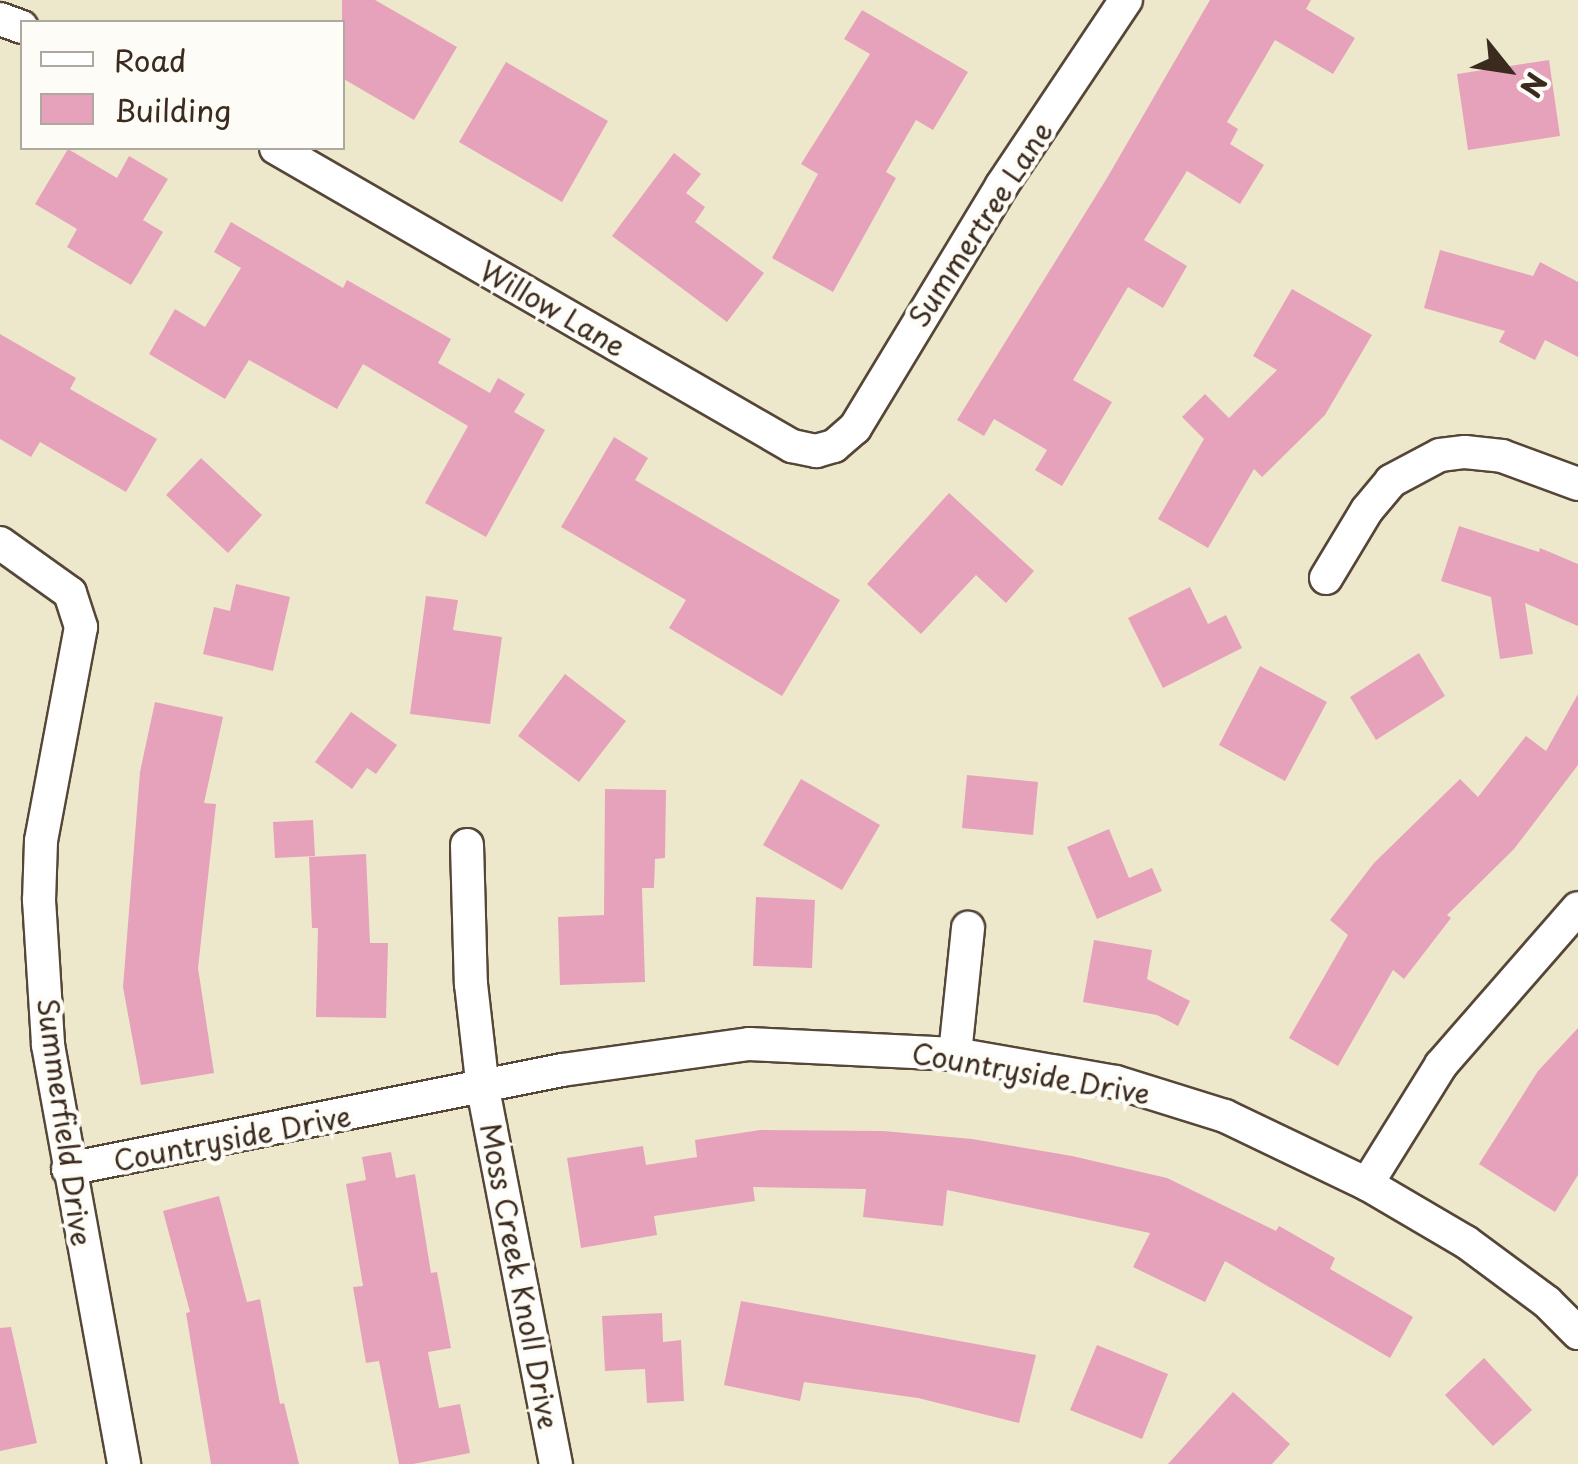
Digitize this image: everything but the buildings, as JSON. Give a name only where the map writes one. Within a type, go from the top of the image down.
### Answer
[{"type":"street","name":"Summertree Lane","points":[[834,446],[854,428],[1002,185],[1126,0]]},
{"type":"street","name":"Willow Lane","points":[[279,150],[792,446],[816,451],[834,446]]},
{"type":"street","points":[[1326,578],[1367,510],[1391,481],[1440,455],[1502,456],[1578,484]]},
{"type":"street","name":"Summerfield Drive","points":[[0,543],[70,593],[81,628],[42,842],[39,900],[48,1045],[124,1464]]},
{"type":"street","name":"Moss Creek Knoll Drive","points":[[467,845],[471,984],[483,1089],[556,1464]]},
{"type":"street","points":[[1367,1184],[1442,1065],[1578,908]]},
{"type":"street","points":[[955,1054],[968,928]]},
{"type":"street","name":"Countryside Drive","points":[[68,1169],[483,1089],[562,1070],[749,1044],[955,1054],[1116,1082],[1225,1116],[1367,1184],[1466,1242],[1547,1302],[1578,1333]]}]
